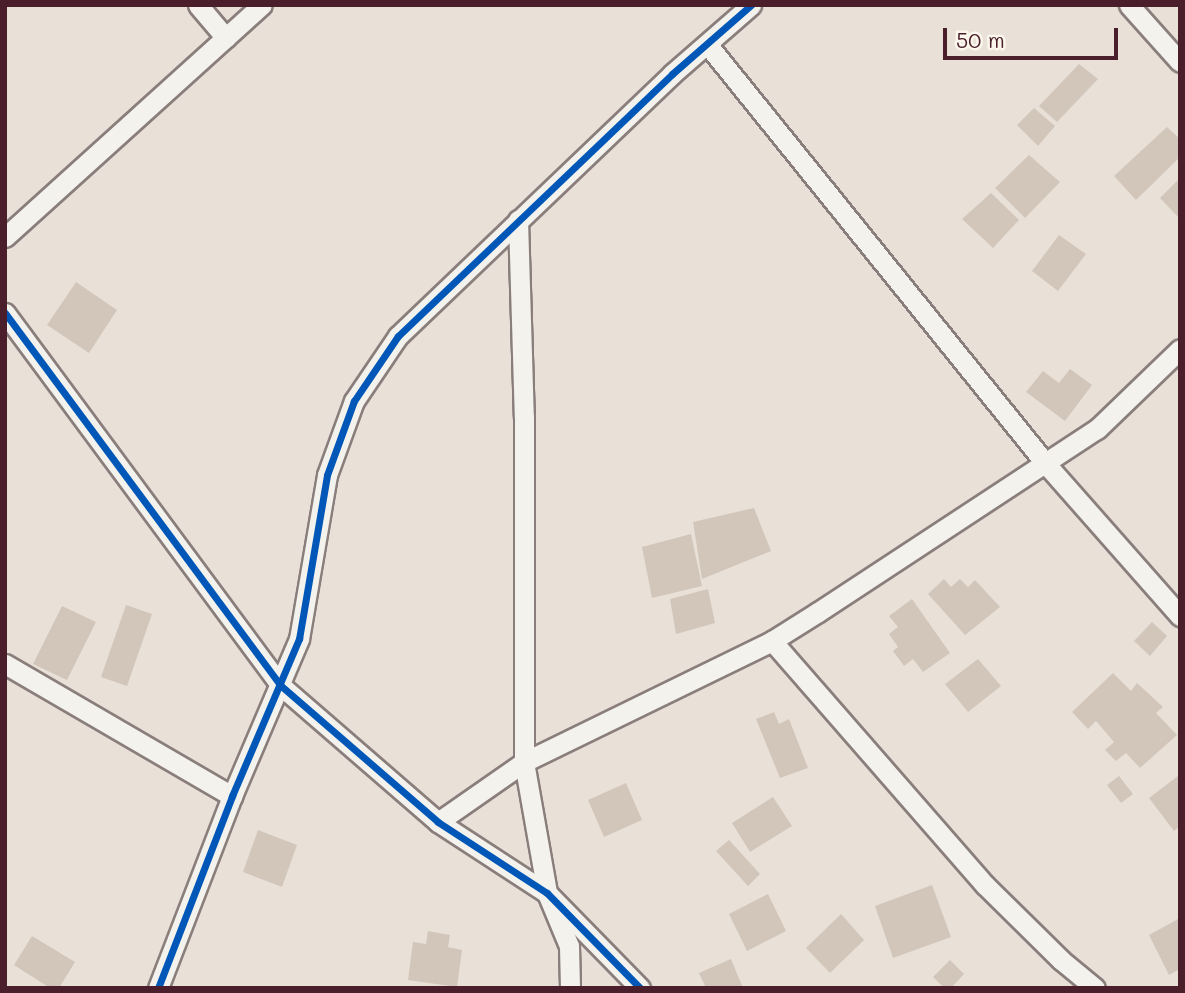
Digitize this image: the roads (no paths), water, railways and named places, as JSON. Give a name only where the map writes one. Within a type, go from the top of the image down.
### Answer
[{"type":"street","points":[[198,5],[226,38]]},
{"type":"street","points":[[5,237],[262,5]]},
{"type":"street","points":[[158,988],[232,796],[299,639],[327,475],[354,401],[398,336],[518,220],[751,5]]},
{"type":"street","points":[[1129,5],[1180,62]]},
{"type":"street","points":[[707,44],[1046,464],[1180,616]]},
{"type":"street","points":[[518,220],[524,417],[524,762],[547,893],[569,946],[570,988]]},
{"type":"street","points":[[5,313],[22,332],[280,685],[438,822],[547,893],[640,988]]},
{"type":"street","points":[[438,822],[524,762],[772,641],[1097,429],[1180,349]]},
{"type":"street","points":[[772,641],[985,885],[1062,960],[1095,988]]},
{"type":"street","points":[[5,664],[232,796]]}]
